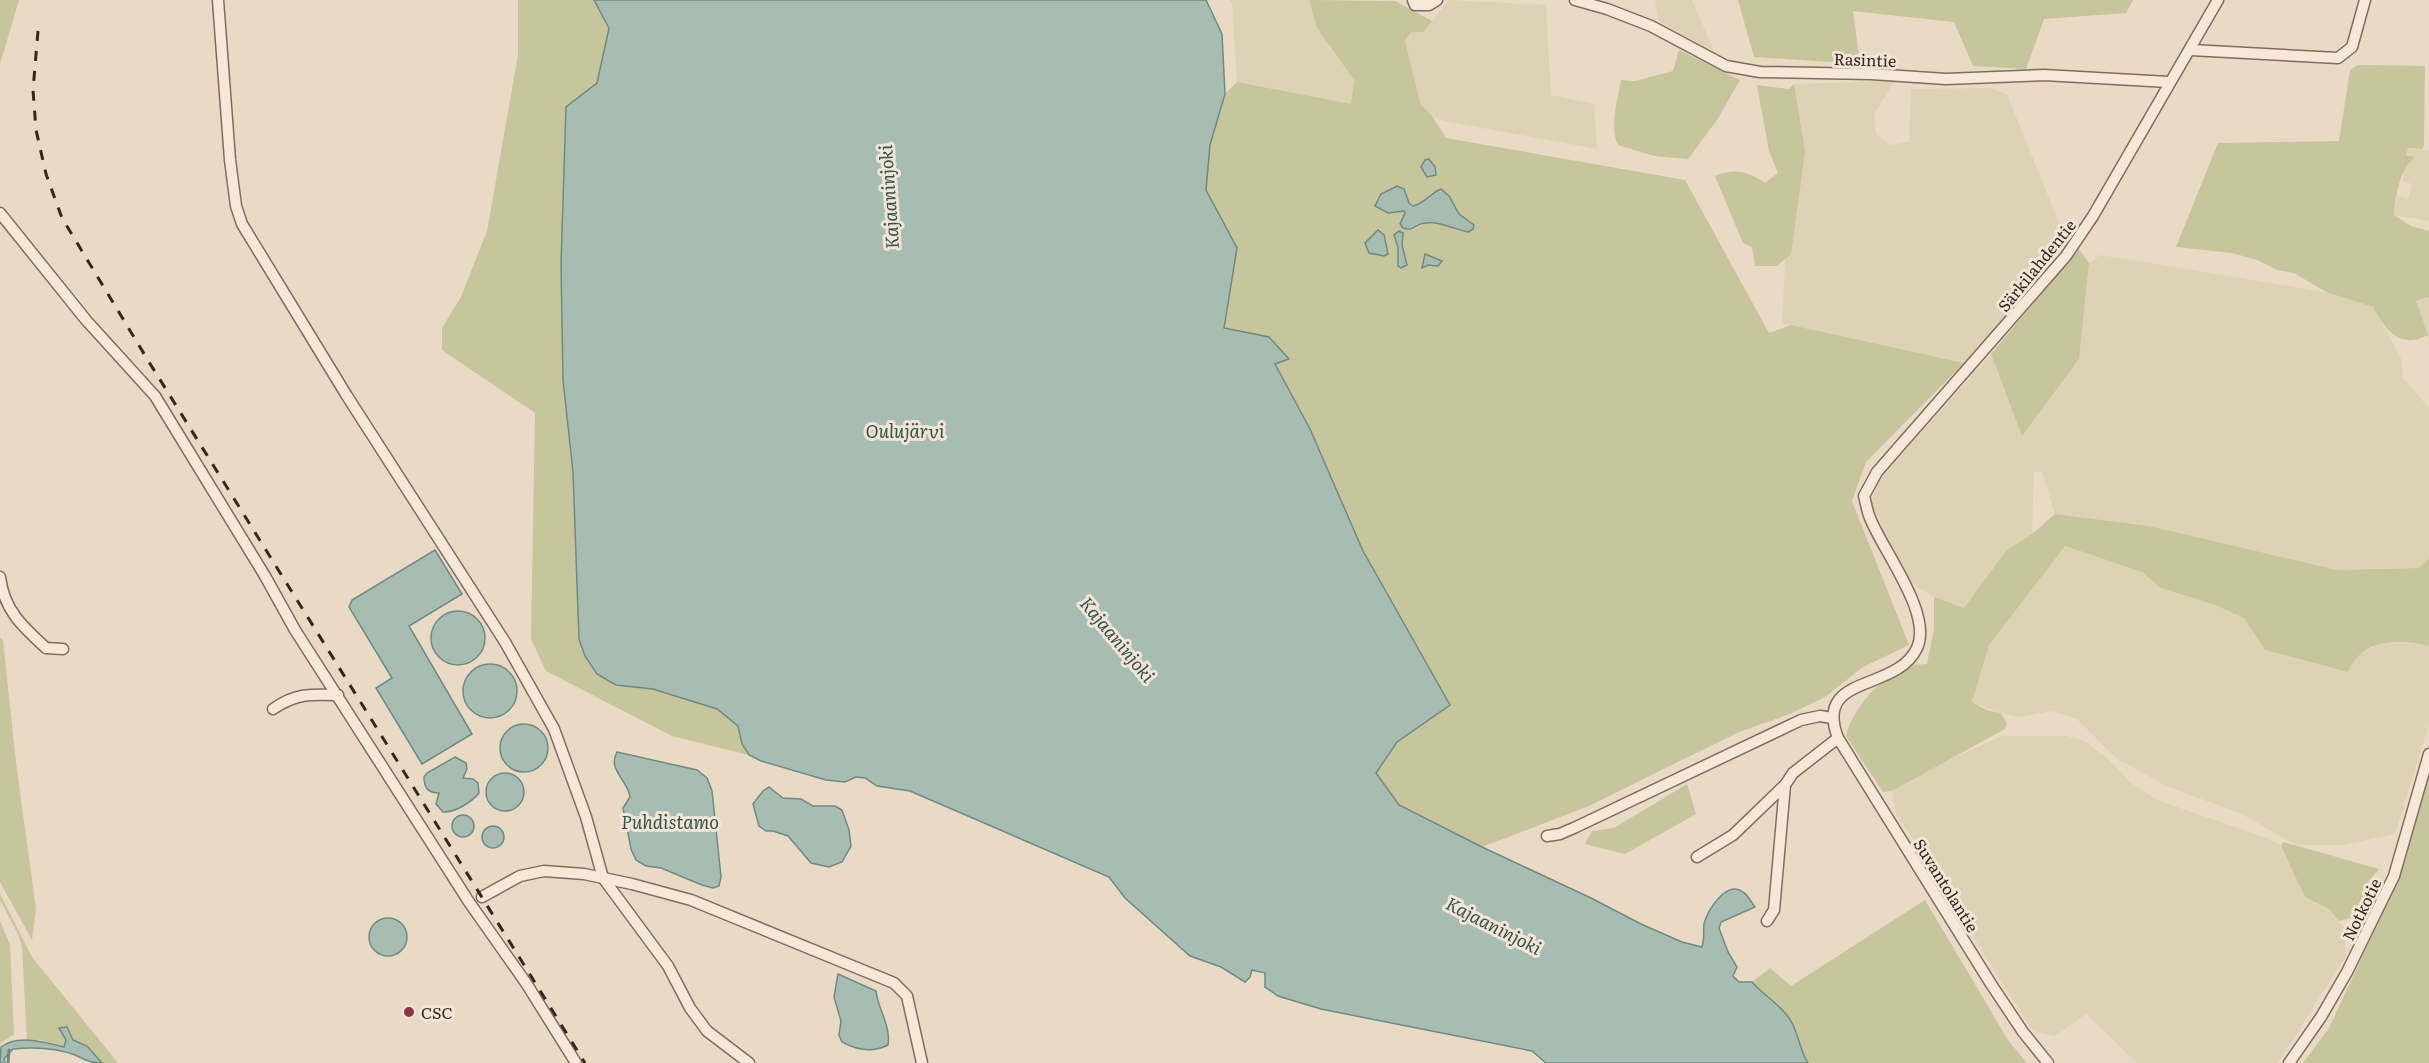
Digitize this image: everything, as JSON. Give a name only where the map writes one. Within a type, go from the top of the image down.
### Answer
[{"type":"street","points":[[218,0],[230,160],[236,206],[242,224],[347,396],[504,642],[554,729],[586,817],[603,878],[668,966],[690,1008],[707,1031],[749,1063]]},
{"type":"street","points":[[1413,0],[1415,5],[1422,6],[1437,0]]},
{"type":"street","name":"Rasintie","points":[[1575,0],[1607,9],[1651,26],[1726,66],[1760,72],[1871,74],[1946,79],[2044,75],[2169,82]]},
{"type":"street","name":"Särkilahdentie","points":[[1832,718],[1833,708],[1842,694],[1894,672],[1908,662],[1917,648],[1921,635],[1919,618],[1911,598],[1869,517],[1864,496],[1877,472],[2066,256],[2093,216],[2218,0]]},
{"type":"street","points":[[2191,50],[2338,58],[2352,47],[2365,0]]},
{"type":"street","points":[[0,213],[86,320],[155,396],[265,576],[295,630],[469,903],[526,983],[576,1063]]},
{"type":"street","points":[[0,577],[1,588],[11,613],[46,648],[63,649]]},
{"type":"street","points":[[273,709],[299,695],[338,695]]},
{"type":"street","points":[[1547,836],[1571,829],[1801,720],[1820,716],[1832,718]]},
{"type":"street","name":"Suvantolantie","points":[[1832,718],[1838,738],[1991,984],[2023,1032],[2048,1063]]},
{"type":"street","points":[[1697,857],[1733,835],[1785,785],[1793,773],[1838,738]]},
{"type":"street","name":"Notkotie","points":[[2289,1063],[2321,1017],[2342,981],[2394,876],[2429,754]]},
{"type":"street","points":[[1767,921],[1774,909],[1785,785]]},
{"type":"street","points":[[482,897],[520,876],[544,871],[563,871],[603,878],[691,900],[894,983],[907,996],[922,1063]]},
{"type":"shaded area","points":[[1229,0],[1309,0],[1317,28],[1354,80],[1351,104],[1237,82],[1232,3]]},
{"type":"shaded area","points":[[1449,0],[1546,5],[1551,95],[1594,104],[1597,149],[1433,117],[1420,103],[1404,41],[1411,32],[1423,32]]},
{"type":"shaded area","points":[[1655,0],[1692,0],[1714,51],[1659,22]]},
{"type":"shaded area","points":[[1895,81],[1874,114],[1876,133],[1890,145],[1909,142],[1911,89],[1990,88],[2007,94],[2065,238],[2051,264],[1964,363],[1782,323],[1794,84]]},
{"type":"shaded area","points":[[2408,147],[2429,151],[2429,221],[2394,215],[2398,196],[2408,199],[2412,184],[2402,181],[2406,164],[2414,157],[2406,153]]},
{"type":"shaded area","points":[[2100,255],[2326,292],[2373,307],[2401,358],[2403,378],[2429,408],[2429,560],[2420,568],[2337,570],[2149,526],[2055,514],[2042,472],[2034,472],[2032,534],[2025,541],[2006,551],[1964,608],[1934,597],[1909,582],[1871,502],[1879,480],[1991,354],[2023,435],[2079,359],[2089,263]]},
{"type":"shaded area","points":[[2429,297],[2429,341],[2416,301]]},
{"type":"shaded area","points":[[2065,546],[2142,572],[2161,588],[2215,605],[2244,618],[2265,650],[2347,672],[2354,658],[2383,641],[2429,645],[2429,724],[2395,834],[2344,845],[2296,845],[2240,813],[2168,787],[2116,758],[2077,719],[2052,711],[2020,717],[2001,713],[1972,702],[1985,649]]},
{"type":"shaded area","points":[[2002,736],[2067,736],[2083,740],[2107,758],[2130,782],[2157,800],[2267,838],[2281,846],[2305,897],[2329,909],[2344,928],[2346,956],[2278,1063],[2137,1063],[2086,1014],[2055,1036],[2033,1031],[1967,927],[1947,888],[1896,814],[1892,791],[1953,758]]},
{"type":"green space","points":[[0,0],[19,0],[0,64]]},
{"type":"green space","points":[[518,0],[594,0],[609,28],[597,83],[566,107],[561,264],[563,380],[573,472],[585,656],[597,674],[616,685],[653,689],[717,709],[738,726],[742,744],[749,755],[672,736],[546,671],[531,639],[535,413],[442,350],[442,328],[461,297],[487,231],[518,55]]},
{"type":"green space","points":[[1309,0],[1395,1],[1432,21],[1423,32],[1411,32],[1405,41],[1420,103],[1433,117],[1446,138],[1685,180],[1769,333],[1791,325],[1964,363],[1866,462],[1852,501],[1909,645],[1863,667],[1825,697],[1790,714],[1739,732],[1589,806],[1482,847],[1399,805],[1376,773],[1397,742],[1450,705],[1363,551],[1310,429],[1275,364],[1288,359],[1269,337],[1224,328],[1206,190],[1210,145],[1225,94],[1237,82],[1351,104],[1354,80],[1317,28]],"holes":[[[1432,192],[1449,196],[1459,214],[1474,225],[1471,231],[1426,223],[1413,230],[1401,220],[1405,213],[1401,210],[1407,196],[1409,203],[1417,206]]]},
{"type":"green space","points":[[1738,0],[2133,0],[2126,13],[2044,19],[2026,69],[1973,66],[1954,22],[1853,11],[1860,64],[1754,57]]},
{"type":"green space","points":[[1679,50],[1740,80],[1717,120],[1688,159],[1654,156],[1618,145],[1614,121],[1621,80],[1635,81],[1673,71]]},
{"type":"green space","points":[[2358,65],[2425,66],[2424,145],[2422,149],[2408,148],[2406,155],[2415,157],[2402,176],[2397,191],[2394,215],[2411,226],[2429,231],[2429,297],[2416,301],[2428,335],[2418,339],[2401,339],[2388,330],[2373,307],[2326,292],[2294,273],[2278,270],[2257,260],[2232,253],[2176,247],[2218,143],[2339,141],[2350,70]]},
{"type":"green space","points":[[1794,84],[1805,152],[1791,254],[1777,266],[1755,266],[1752,247],[1743,243],[1715,176],[1729,172],[1741,172],[1765,183],[1778,173],[1769,151],[1757,85],[1789,89]]},
{"type":"green space","points":[[2079,249],[2089,263],[2079,359],[2022,436],[1991,354]]},
{"type":"green space","points":[[2055,514],[2149,526],[2337,570],[2419,568],[2429,558],[2429,646],[2393,642],[2372,647],[2354,661],[2348,672],[2265,650],[2244,618],[2215,605],[2161,588],[2142,572],[2065,546],[1989,645],[1972,702],[1986,710],[2001,713],[2007,724],[2005,729],[1892,791],[1883,792],[1846,736],[1856,712],[1868,696],[1888,679],[1913,665],[1927,664],[1934,629],[1934,597],[1964,608],[2006,551],[2032,534]]},
{"type":"green space","points":[[0,637],[3,640],[16,763],[36,909],[32,940],[0,882]]},
{"type":"green space","points":[[2429,772],[2429,1063],[2303,1063],[2329,1028],[2401,873]]},
{"type":"green space","points":[[1687,784],[1696,814],[1625,854],[1585,844],[1592,831],[1614,828]]},
{"type":"green space","points":[[2283,842],[2379,869],[2366,885],[2367,904],[2363,911],[2339,921],[2329,909],[2305,897],[2281,846]]},
{"type":"green space","points":[[0,894],[32,957],[118,1063],[102,1063],[87,1047],[77,1042],[66,1040],[64,1047],[40,1040],[27,1041],[22,947],[18,934],[0,900]]},
{"type":"green space","points":[[1925,900],[2008,1040],[2027,1063],[1808,1063],[1773,1000],[1761,993],[1752,982],[1770,968],[1791,986]]},
{"type":"green space","points":[[0,921],[10,945],[14,1034],[0,1044]]},
{"type":"water","name":"Oulujärvi","points":[[594,0],[1206,0],[1222,34],[1225,94],[1210,145],[1206,190],[1237,248],[1224,328],[1269,337],[1289,359],[1275,364],[1310,429],[1363,551],[1450,705],[1397,742],[1376,773],[1399,805],[1682,942],[1702,947],[1704,924],[1713,905],[1724,893],[1737,889],[1743,892],[1755,907],[1721,922],[1719,928],[1728,952],[1737,967],[1733,976],[1739,982],[1752,982],[1784,1011],[1794,1028],[1808,1063],[1546,1063],[1532,1051],[1321,1009],[1278,996],[1265,987],[1265,973],[1252,970],[1245,982],[1221,967],[1190,956],[1125,898],[1109,877],[910,791],[877,786],[865,778],[856,777],[845,782],[826,780],[761,761],[749,755],[742,744],[738,726],[717,709],[653,689],[616,685],[597,674],[585,656],[579,639],[573,472],[563,380],[561,264],[566,107],[597,83],[609,28]]},
{"type":"water","points":[[1429,159],[1435,167],[1436,175],[1427,177],[1421,167],[1425,160]]},
{"type":"water","points":[[1397,186],[1404,189],[1409,203],[1413,206],[1441,189],[1449,196],[1459,214],[1474,225],[1473,229],[1468,232],[1430,223],[1410,229],[1403,228],[1400,224],[1404,211],[1388,213],[1375,206],[1381,194]]},
{"type":"water","points":[[1378,230],[1384,235],[1388,254],[1384,256],[1369,253],[1365,243]]},
{"type":"water","points":[[1399,231],[1403,233],[1402,245],[1407,265],[1401,268],[1398,266],[1398,247],[1394,235]]},
{"type":"water","points":[[1425,254],[1442,261],[1438,266],[1428,265],[1422,268]]},
{"type":"water","points":[[435,550],[462,594],[409,626],[472,734],[422,764],[376,688],[392,678],[349,607],[352,600]]},
{"type":"water","points":[[453,611],[463,611],[473,615],[481,623],[485,638],[481,653],[473,661],[463,665],[453,665],[443,661],[435,653],[431,643],[431,633],[435,623],[443,615]]},
{"type":"water","points":[[485,664],[495,664],[505,668],[513,676],[517,691],[513,706],[505,714],[495,718],[485,718],[475,714],[467,706],[463,696],[463,686],[467,676],[475,668]]},
{"type":"water","points":[[519,724],[529,724],[541,731],[548,743],[548,753],[541,765],[529,772],[519,772],[504,761],[500,753],[500,743],[511,728]]},
{"type":"water","name":"Puhdistamo","points":[[617,752],[697,770],[707,778],[712,791],[721,877],[719,886],[713,888],[702,885],[661,868],[646,866],[636,860],[631,849],[623,808],[630,797],[616,770]]},
{"type":"water","points":[[455,757],[466,763],[467,769],[463,778],[473,779],[478,783],[479,793],[462,806],[443,812],[436,804],[439,793],[427,789],[424,777]]},
{"type":"water","points":[[505,773],[518,779],[524,792],[518,805],[505,811],[492,805],[486,792],[492,779]]},
{"type":"water","points":[[769,787],[783,798],[801,799],[813,806],[835,806],[842,810],[849,830],[851,846],[842,862],[829,867],[811,863],[788,836],[766,831],[759,826],[753,804]]},
{"type":"water","points":[[463,815],[471,818],[474,826],[471,834],[463,837],[455,834],[452,826],[455,818]]},
{"type":"water","points":[[493,826],[501,829],[504,837],[501,845],[493,848],[485,845],[482,837],[485,829]]},
{"type":"water","points":[[388,918],[401,924],[407,937],[401,950],[388,956],[375,950],[369,937],[375,924]]},
{"type":"water","points":[[838,974],[876,991],[888,1031],[888,1045],[865,1050],[842,1042],[839,1035],[841,1021],[834,997]]},
{"type":"water","points":[[67,1027],[73,1040],[87,1046],[102,1063],[91,1062],[60,1051],[28,1048],[13,1049],[4,1059],[5,1063],[0,1063],[1,1047],[15,1041],[31,1040],[64,1047],[66,1040],[59,1028]]},
{"type":"waterway","points":[[8,1063],[9,1050]]},
{"type":"railway","points":[[38,31],[33,90],[36,130],[46,174],[62,218],[149,362],[585,1063]]},
{"type":"place","name":"CSC","points":[[409,1012]]},
{"type":"water label","name":"Kajaaninjoki","points":[[888,197]]},
{"type":"water label","name":"Kajaaninjoki","points":[[1118,639]]},
{"type":"water label","name":"Kajaaninjoki","points":[[1494,925]]}]
